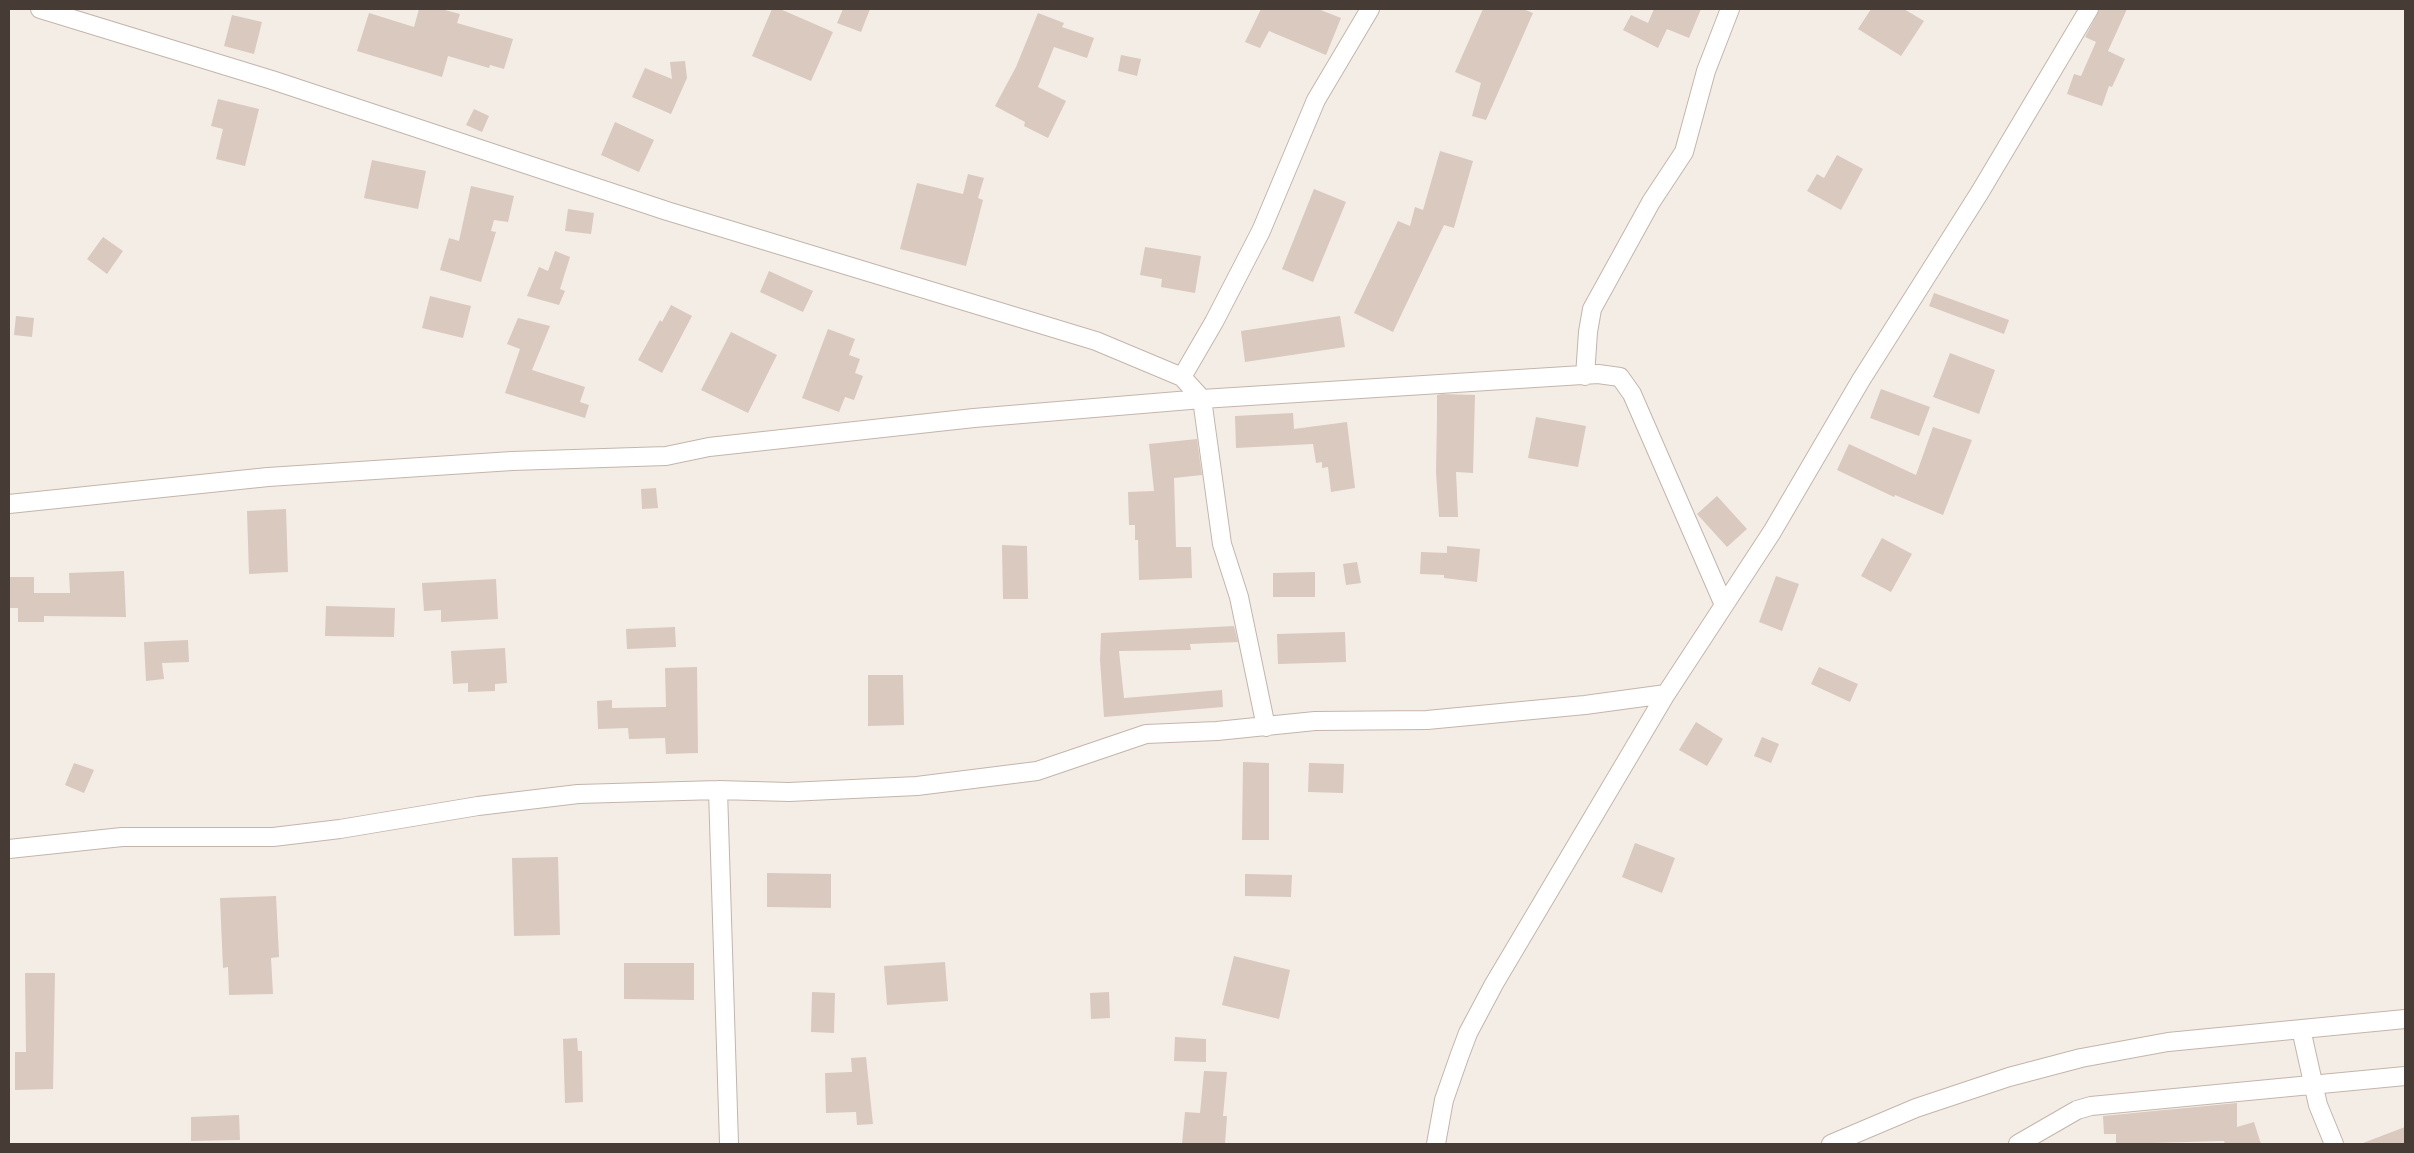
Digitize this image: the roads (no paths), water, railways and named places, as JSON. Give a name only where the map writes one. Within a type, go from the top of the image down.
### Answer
[{"type":"street","points":[[40,9],[272,80],[667,211],[1096,342],[1182,376],[1202,400],[1222,544],[1238,592],[1266,727]]},
{"type":"street","points":[[1182,376],[1214,322],[1260,231],[1316,100],[1370,9]]},
{"type":"street","points":[[1585,376],[1588,332],[1592,310],[1651,202],[1684,152],[1706,70],[1730,9]]},
{"type":"street","points":[[1436,1144],[1444,1100],[1468,1033],[1494,984],[1666,694],[1772,532],[1861,380],[1980,192],[2089,9]]},
{"type":"street","points":[[9,504],[268,477],[512,461],[666,456],[710,447],[974,418],[1202,400],[1598,374],[1620,376],[1632,394],[1724,605]]},
{"type":"street","points":[[9,849],[122,838],[273,837],[340,829],[547,796],[718,790],[856,790],[981,779],[1037,771],[1146,734],[1266,727],[1315,721],[1427,720],[1585,705],[1666,694]]},
{"type":"street","points":[[718,790],[729,1144]]},
{"type":"street","points":[[1831,1144],[1916,1108],[2009,1077],[2081,1058],[2168,1042],[2405,1019]]},
{"type":"street","points":[[2301,1029],[2318,1105],[2334,1144]]},
{"type":"street","points":[[2018,1144],[2077,1110],[2091,1106],[2405,1076]]}]
